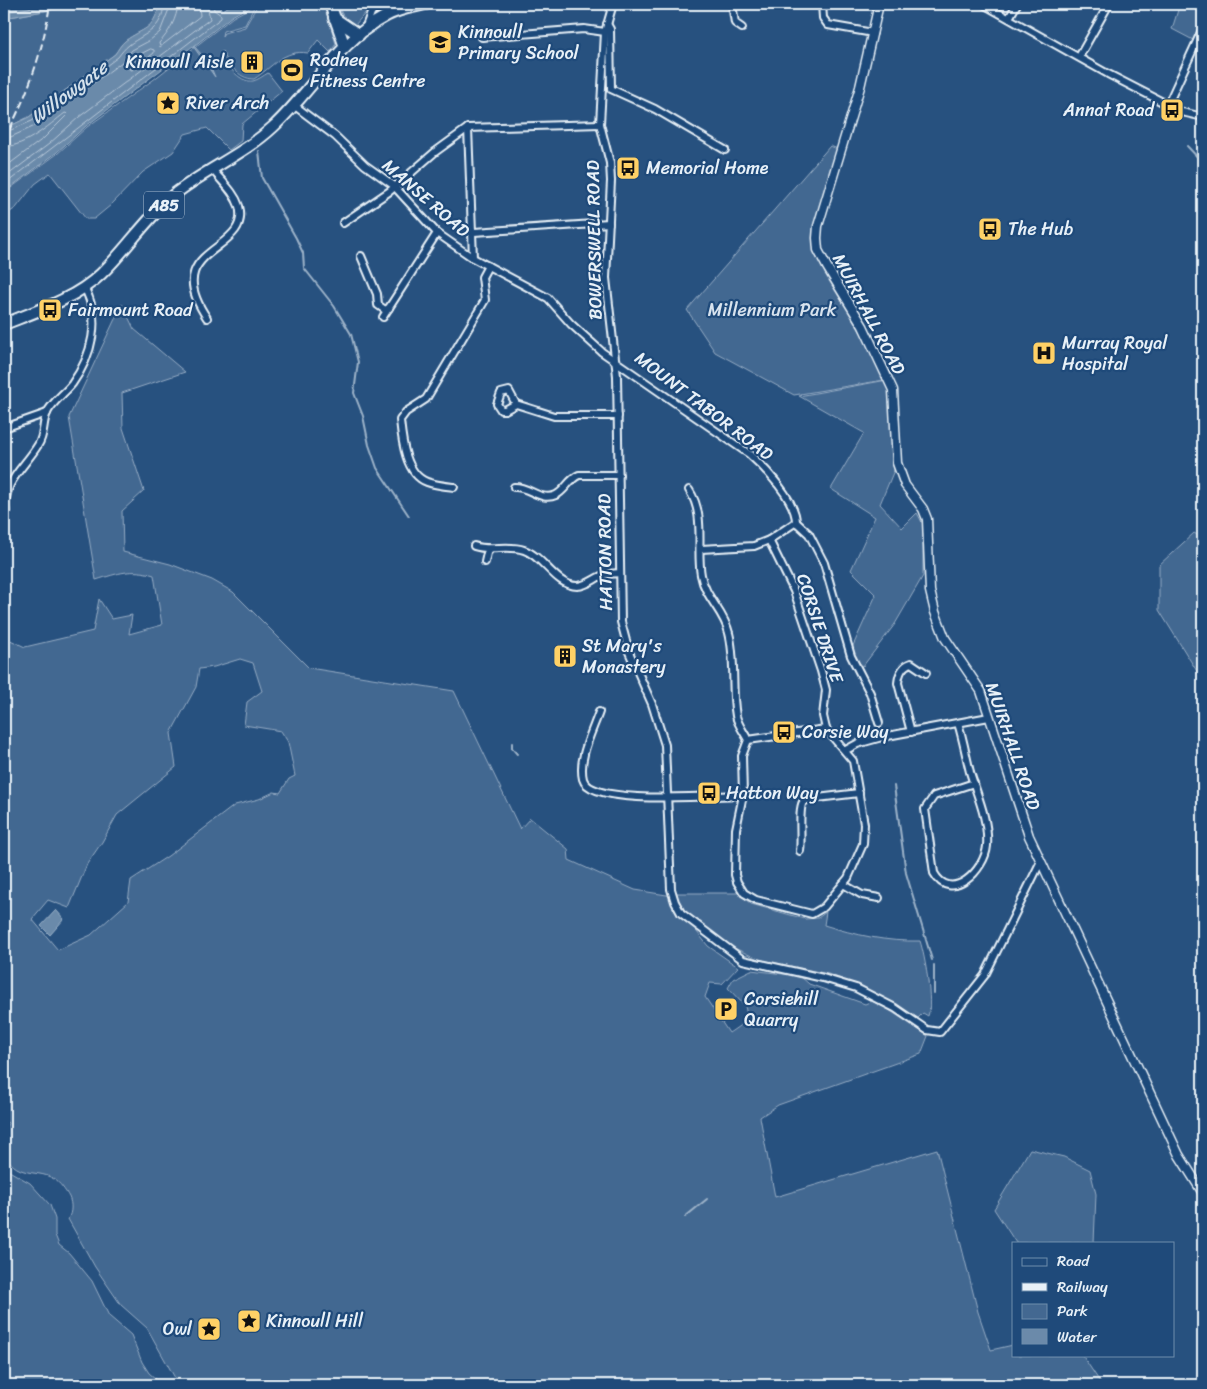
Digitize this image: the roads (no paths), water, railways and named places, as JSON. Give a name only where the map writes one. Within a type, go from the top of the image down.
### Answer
[{"type":"main road","points":[[330,4],[345,47]]},
{"type":"main road","name":"A85","points":[[4,324],[54,304],[84,287],[100,275],[175,194],[255,142],[295,106],[345,47],[362,32],[391,13],[426,4]]},
{"type":"main road","points":[[334,18],[362,32]]},
{"type":"street","points":[[362,32],[367,20],[378,4]]},
{"type":"street","name":"BOWERSWELL ROAD","points":[[613,4],[605,32],[600,124],[611,172],[606,278],[614,358]]},
{"type":"street","points":[[732,4],[735,22],[742,28]]},
{"type":"street","points":[[822,4],[823,18],[828,25],[873,32]]},
{"type":"street","name":"MUIRHALL ROAD","points":[[879,4],[844,144],[818,226],[818,250],[870,339],[894,390],[897,463],[904,485],[923,510],[927,519],[930,591],[935,612],[945,638],[981,691],[1018,810],[1040,863],[1179,1155],[1203,1194]]},
{"type":"street","points":[[983,4],[1079,58],[1182,112],[1203,117]]},
{"type":"street","points":[[1009,18],[1017,4]]},
{"type":"street","points":[[1079,58],[1108,4]]},
{"type":"street","points":[[607,24],[610,29],[611,89],[655,109],[725,150]]},
{"type":"street","points":[[1168,104],[1203,28]]},
{"type":"street","points":[[482,37],[584,29],[605,32]]},
{"type":"street","name":"MANSE ROAD","points":[[295,106],[340,140],[365,165],[395,187],[437,232],[473,258],[548,298],[602,352],[614,358]]},
{"type":"street","points":[[343,223],[395,187],[435,152],[468,128],[600,124]]},
{"type":"street","points":[[468,128],[474,232],[473,258]]},
{"type":"street","points":[[208,318],[198,304],[193,290],[195,268],[201,258],[222,245],[230,236],[237,226],[240,213],[231,192],[212,169]]},
{"type":"street","points":[[474,232],[609,223]]},
{"type":"street","points":[[383,317],[437,232]]},
{"type":"street","points":[[361,256],[377,294],[378,305],[385,310],[389,308]]},
{"type":"street","points":[[454,487],[426,482],[414,473],[401,432],[400,420],[406,412],[426,399],[485,300],[482,277],[488,266]]},
{"type":"street","points":[[4,428],[47,413],[72,383],[89,352],[94,325],[89,297],[84,287]]},
{"type":"street","name":"HATTON ROAD","points":[[614,358],[618,416],[621,622],[624,639],[660,724],[664,744],[668,798],[671,889],[675,902],[686,918],[744,960],[823,978],[856,988],[895,1008],[932,1032],[943,1030],[985,974],[1040,863]]},
{"type":"street","name":"MOUNT TABOR ROAD","points":[[614,358],[758,462],[769,473],[795,515],[796,522],[809,534],[824,563],[851,656],[870,693],[879,723]]},
{"type":"street","points":[[516,404],[554,416],[618,416]]},
{"type":"street","points":[[6,511],[4,501],[10,482],[39,444],[45,429],[47,413]]},
{"type":"street","points":[[514,487],[519,487],[532,494],[549,497],[558,494],[573,477],[579,475],[618,475]]},
{"type":"street","points":[[689,490],[694,498],[698,516],[701,549],[699,556],[703,587],[724,618],[730,634],[736,717],[748,740],[742,756],[743,795],[736,829],[735,875],[741,889],[748,896],[801,913],[812,914],[824,907],[843,884],[853,870],[864,842],[864,824],[854,764],[846,750],[826,729],[748,740]]},
{"type":"street","points":[[701,549],[747,547],[769,540],[796,522]]},
{"type":"street","name":"CORSIE DRIVE","points":[[769,540],[794,591],[821,671],[826,690],[823,716],[826,729]]},
{"type":"street","points":[[474,546],[490,549],[516,548],[524,550],[532,554],[564,582],[573,586],[587,585],[602,575],[620,573]]},
{"type":"street","points":[[485,562],[490,549]]},
{"type":"street","points":[[910,732],[898,684],[899,675],[903,668],[911,663],[926,673]]},
{"type":"street","points":[[599,712],[583,758],[583,781],[590,789],[598,792],[668,798],[743,795]]},
{"type":"street","points":[[846,750],[866,741],[989,717]]},
{"type":"street","points":[[958,723],[974,783],[987,832],[986,854],[969,880],[959,885],[949,886],[939,881],[934,873],[925,809],[934,796],[974,783]]},
{"type":"street","points":[[800,851],[802,836],[800,810],[803,802],[812,799],[859,793]]},
{"type":"street","points":[[843,884],[862,895],[879,898]]},
{"type":"water","points":[[4,4],[84,4],[4,18]]},
{"type":"water","name":"Willowgate","points":[[160,4],[218,4],[218,7],[223,10],[232,4],[253,4],[232,16],[194,46],[209,63],[215,77],[193,46],[86,126],[56,153],[4,192],[4,129],[29,117],[115,54],[125,41],[147,28],[154,20]]},
{"type":"water","points":[[56,910],[64,919],[50,935],[41,926]]},
{"type":"waterway","points":[[1187,146],[1203,163]]},
{"type":"waterway","points":[[259,151],[262,178],[296,238],[303,253],[304,268],[334,306],[351,334],[358,362],[354,393],[363,416],[369,445],[377,468],[409,516]]},
{"type":"waterway","points":[[512,743],[512,748],[517,754]]},
{"type":"waterway","points":[[894,786],[906,873],[932,960]]},
{"type":"waterway","points":[[934,965],[934,993]]},
{"type":"waterway","points":[[685,1217],[707,1199]]},
{"type":"railway","points":[[4,140],[33,74],[50,4]]},
{"type":"place","name":"Kinnoull Primary School","points":[[440,42]]},
{"type":"place","name":"Kinnoull Aisle","points":[[252,62]]},
{"type":"place","name":"Rodney Fitness Centre","points":[[292,70]]},
{"type":"place","name":"River Arch","points":[[168,103]]},
{"type":"place","name":"Annat Road","points":[[1172,110]]},
{"type":"place","name":"Memorial Home","points":[[628,168]]},
{"type":"place","name":"The Hub","points":[[990,229]]},
{"type":"place","name":"Fairmount Road","points":[[50,310]]},
{"type":"place","name":"Murray Royal Hospital","points":[[1044,353]]},
{"type":"place","name":"St Mary's Monastery","points":[[565,656]]},
{"type":"place","name":"Corsie Way","points":[[784,732]]},
{"type":"place","name":"Hatton Way","points":[[709,793]]},
{"type":"place","name":"Corsiehill Quarry","points":[[726,1009]]},
{"type":"place","name":"Kinnoull Hill","points":[[249,1321]]},
{"type":"place","name":"Owl","points":[[209,1329]]},
{"type":"park label","name":"Millennium Park","points":[[772,310]]}]
